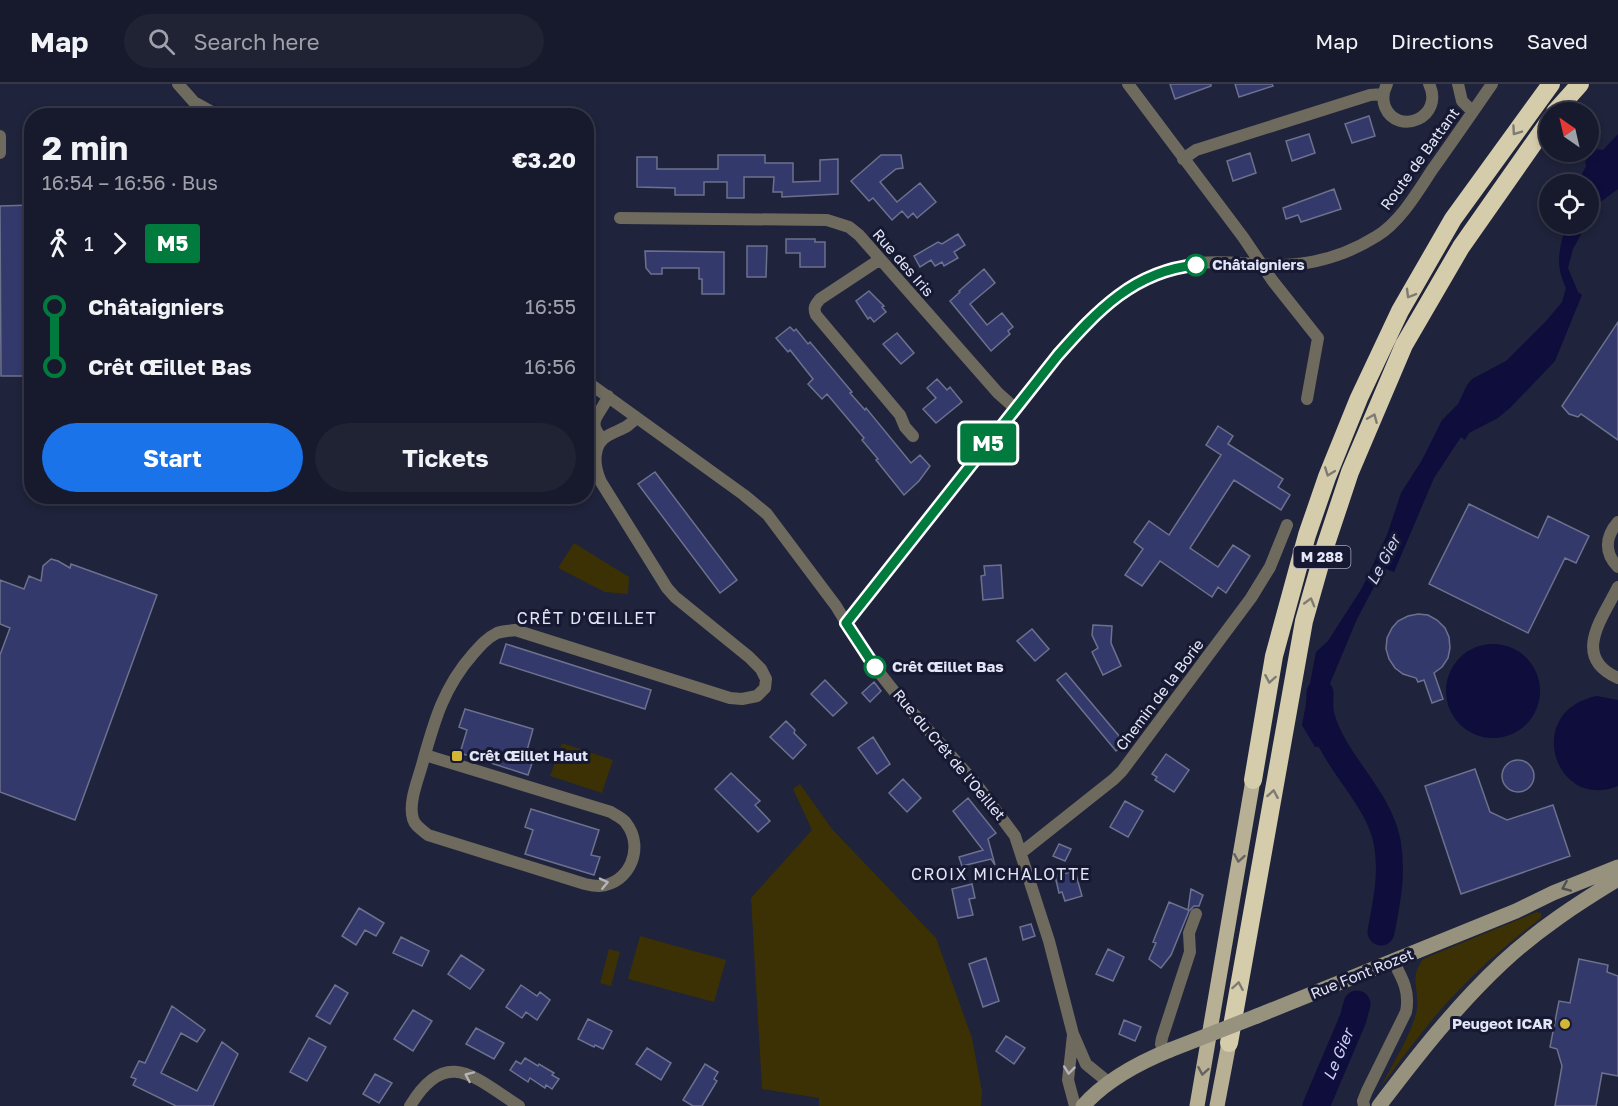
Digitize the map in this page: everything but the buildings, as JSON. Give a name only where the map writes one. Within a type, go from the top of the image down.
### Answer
[{"type":"highway","name":"M 288","points":[[1253,780],[1274,656],[1307,535],[1327,477],[1359,398],[1400,311],[1453,219],[1551,84]]},
{"type":"highway","points":[[1565,102],[1580,84]]},
{"type":"highway","name":"M 288","points":[[1229,1043],[1305,621],[1325,547],[1350,472],[1404,345],[1461,247],[1539,136]]},
{"type":"main road","name":"M 288","points":[[1197,1106],[1253,780]]},
{"type":"main road","name":"Rue Font Rozet","points":[[1108,1082],[1129,1069],[1167,1052],[1516,911],[1553,893],[1618,867]]},
{"type":"main road","points":[[1379,1106],[1453,1014],[1503,962],[1559,916],[1618,879]]},
{"type":"main road","points":[[1516,911],[1546,905],[1553,908],[1559,916]]},
{"type":"main road","points":[[1219,1106],[1229,1043]]},
{"type":"main road","points":[[1083,1106],[1108,1082]]},
{"type":"street","points":[[178,84],[194,102],[205,108]]},
{"type":"street","points":[[1128,84],[1318,338],[1307,399]]},
{"type":"street","points":[[1183,159],[1196,150],[1385,89],[1388,111],[1393,117],[1409,122],[1417,120],[1430,110],[1433,94],[1429,84]]},
{"type":"street","points":[[1458,84],[1462,101],[1473,112]]},
{"type":"street","name":"Route de Battant","points":[[846,623],[1058,355],[1086,322],[1115,296],[1149,278],[1182,266],[1220,262],[1301,265],[1328,259],[1354,249],[1379,235],[1400,214],[1492,84]]},
{"type":"street","points":[[0,136],[0,153]]},
{"type":"street","name":"Rue des Iris","points":[[620,218],[827,220],[849,227],[859,235],[998,393],[1016,409]]},
{"type":"street","points":[[879,260],[820,299],[815,304],[814,310],[900,416],[905,427],[913,436]]},
{"type":"street","name":"Rue du Crêt de l'Oeillet","points":[[594,386],[767,514],[836,606],[867,657],[994,806],[1015,836],[1022,852],[1049,941],[1073,1034]]},
{"type":"street","points":[[603,439],[596,430],[595,421],[608,396]]},
{"type":"street","points":[[425,755],[611,812],[626,822],[636,852],[630,868],[618,879],[600,886],[585,884],[428,835],[413,820],[412,809],[430,731],[456,676],[486,639],[500,632],[515,630],[730,698],[742,699],[757,696],[765,688],[765,679],[761,669],[667,588],[597,473],[596,454],[603,439],[632,424],[636,417]]},
{"type":"street","points":[[1618,522],[1611,530],[1608,549],[1611,559],[1618,567]]},
{"type":"street","name":"Chemin de la Borie","points":[[1022,852],[1122,771],[1251,597],[1270,567],[1287,525]]},
{"type":"street","points":[[1618,587],[1594,635],[1592,649],[1594,657],[1602,668],[1618,678]]},
{"type":"street","points":[[1167,1052],[1161,1044],[1162,1038],[1190,952],[1189,933],[1196,914]]},
{"type":"street","points":[[1364,1106],[1363,1101],[1367,1091],[1406,1012],[1407,990],[1393,961]]},
{"type":"street","points":[[1073,1034],[1086,1064],[1108,1082]]},
{"type":"street","points":[[1073,1034],[1068,1080],[1075,1106]]},
{"type":"street","points":[[410,1106],[427,1081],[437,1074],[455,1071],[474,1077],[519,1106]]},
{"type":"shaded area","points":[[574,543],[629,577],[628,594],[605,592],[558,568]]},
{"type":"shaded area","points":[[562,743],[613,760],[602,793],[550,776]]},
{"type":"shaded area","points":[[800,784],[832,829],[936,938],[972,1038],[982,1092],[981,1106],[819,1106],[819,1098],[762,1089],[751,898],[812,830],[793,789]]},
{"type":"shaded area","points":[[1537,912],[1541,913],[1541,918],[1492,958],[1442,1008],[1382,1085],[1415,1017],[1417,1001],[1415,978],[1423,959]]},
{"type":"shaded area","points":[[640,936],[726,960],[714,1002],[628,979]]},
{"type":"shaded area","points":[[609,949],[620,952],[611,986],[600,983]]},
{"type":"water","points":[[1618,134],[1618,189],[1599,203],[1599,174],[1582,174],[1586,166],[1585,162],[1599,162],[1599,150],[1603,150]]},
{"type":"water","points":[[1564,234],[1581,234],[1573,249],[1568,268],[1578,292],[1582,295],[1555,361],[1498,418],[1469,433],[1465,440],[1461,437],[1434,478],[1394,572],[1384,568],[1357,619],[1326,693],[1323,710],[1330,745],[1315,747],[1302,725],[1316,652],[1328,641],[1362,588],[1387,535],[1401,493],[1422,460],[1442,420],[1458,404],[1472,379],[1506,361],[1562,302],[1566,288],[1559,263]]},
{"type":"water","points":[[1493,644],[1511,648],[1526,658],[1536,673],[1540,691],[1536,709],[1526,724],[1511,734],[1493,738],[1475,734],[1460,724],[1450,709],[1446,691],[1450,673],[1460,658],[1475,648]]},
{"type":"water","points":[[1597,696],[1618,700],[1618,786],[1596,790],[1578,785],[1564,773],[1556,756],[1554,738],[1560,720],[1574,705]]},
{"type":"waterway","name":"Le Gier","points":[[1320,693],[1320,713],[1327,733],[1374,808],[1387,841],[1389,875],[1381,932]]},
{"type":"waterway","name":"Le Gier","points":[[1316,1106],[1353,1019],[1357,1004]]},
{"type":"bus line","name":"M5","points":[[875,667],[846,623],[1058,355],[1086,322],[1115,296],[1149,278],[1182,266],[1196,265]]},
{"type":"place","name":"Châtaigniers","points":[[1196,265]]},
{"type":"place","name":"Crêt Œillet Bas","points":[[875,667]]},
{"type":"place","name":"Crêt Œillet Haut","points":[[457,756]]},
{"type":"place","name":"Peugeot ICAR","points":[[1565,1024]]},
{"type":"district","name":"CRÊT D'ŒILLET","points":[[587,618]]},
{"type":"district","name":"CROIX MICHALOTTE","points":[[1001,874]]}]
